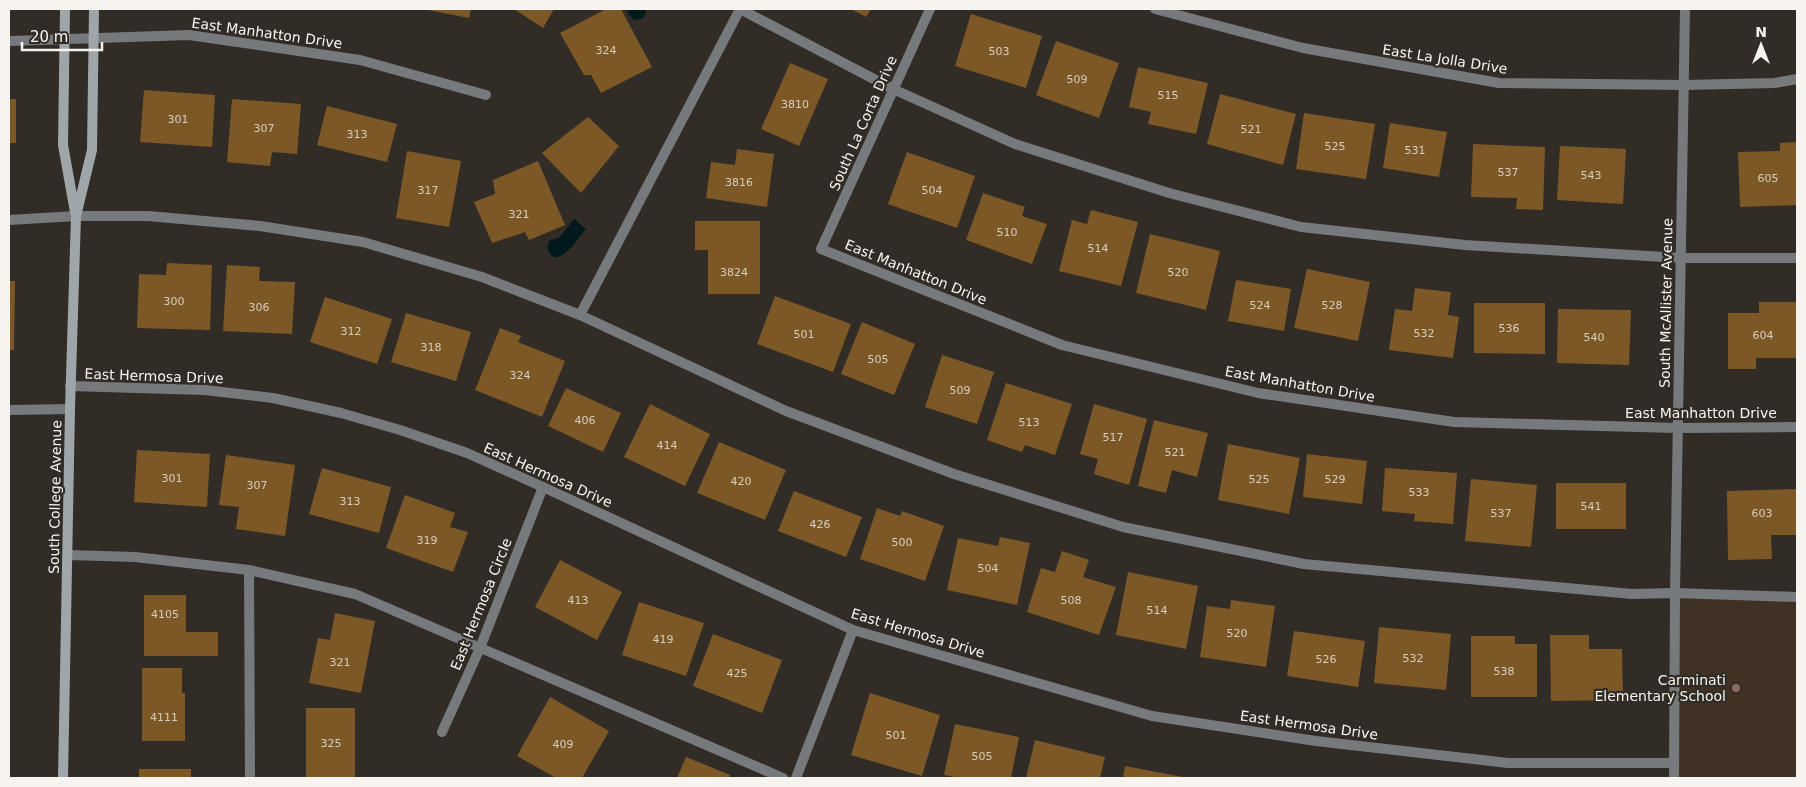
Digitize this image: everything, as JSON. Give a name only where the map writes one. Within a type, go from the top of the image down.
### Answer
[{"type":"street","name":"South College Avenue","points":[[65,9],[63,145],[76,216]]},
{"type":"street","name":"South College Avenue","points":[[63,778],[70,386],[76,216],[92,150],[94,9]]},
{"type":"street","points":[[580,315],[740,9],[893,89],[1015,144],[1169,193],[1301,227],[1465,245],[1681,258],[1797,258]]},
{"type":"street","name":"South La Corta Drive","points":[[821,249],[930,9]]},
{"type":"street","name":"East La Jolla Drive","points":[[1155,9],[1302,48],[1498,83],[1684,85],[1775,82],[1797,78]]},
{"type":"street","name":"South McAllister Avenue","points":[[1674,778],[1675,593],[1685,9]]},
{"type":"street","name":"East Manhatton Drive","points":[[9,41],[189,35],[360,60],[486,95]]},
{"type":"street","points":[[9,220],[76,216],[148,216],[260,226],[363,242],[482,277],[580,315],[786,411],[954,474],[1123,527],[1304,564],[1632,594],[1675,593],[1797,597]]},
{"type":"street","name":"East Manhatton Drive","points":[[821,249],[1062,345],[1258,393],[1454,422],[1678,428],[1797,427]]},
{"type":"street","name":"East Hermosa Drive","points":[[70,386],[205,390],[273,398],[341,413],[400,430],[467,453],[543,486],[853,630],[1152,716],[1316,741],[1508,763],[1674,763]]},
{"type":"street","points":[[9,410],[70,409]]},
{"type":"street","name":"East Hermosa Circle","points":[[442,732],[480,648],[543,486]]},
{"type":"street","points":[[68,555],[135,557],[249,570],[355,594],[783,778]]},
{"type":"street","points":[[249,570],[250,778]]},
{"type":"street","points":[[796,778],[853,630]]},
{"type":"shaded area","name":"Carminati Elementary School","points":[[1675,593],[1797,597],[1797,778],[1675,778]]},
{"type":"water","points":[[627,9],[646,9],[646,12],[643,18],[634,20],[629,15]]},
{"type":"water","points":[[574,219],[586,229],[569,250],[558,257],[553,256],[548,249],[550,240],[559,238]]},
{"type":"building","points":[[423,9],[471,9],[469,18]]},
{"type":"building","points":[[514,9],[554,9],[543,28]]},
{"type":"building","points":[[606,9],[621,9],[652,67],[601,93],[591,75],[584,75],[560,33]]},
{"type":"building","points":[[851,9],[871,9],[866,17]]},
{"type":"building","points":[[971,14],[1042,36],[1026,88],[955,66]]},
{"type":"building","points":[[1056,41],[1119,63],[1099,118],[1036,95]]},
{"type":"building","points":[[790,63],[828,79],[799,146],[761,129]]},
{"type":"building","points":[[1138,67],[1208,83],[1196,134],[1148,124],[1151,112],[1129,107]]},
{"type":"building","points":[[144,90],[215,95],[212,147],[140,142]]},
{"type":"building","points":[[1220,94],[1296,114],[1283,165],[1207,144]]},
{"type":"building","points":[[9,99],[16,99],[16,143],[9,143]]},
{"type":"building","points":[[232,99],[301,104],[297,154],[272,152],[270,166],[227,162]]},
{"type":"building","points":[[327,106],[397,124],[387,162],[317,145]]},
{"type":"building","points":[[1304,113],[1375,124],[1366,179],[1296,169]]},
{"type":"building","points":[[588,117],[619,146],[581,193],[542,153]]},
{"type":"building","points":[[1390,123],[1447,132],[1439,177],[1383,168]]},
{"type":"building","points":[[1797,142],[1797,205],[1740,207],[1738,152],[1780,151],[1780,143]]},
{"type":"building","points":[[1473,144],[1545,147],[1543,210],[1516,209],[1517,198],[1471,197]]},
{"type":"building","points":[[1560,146],[1626,149],[1623,204],[1557,200]]},
{"type":"building","points":[[737,149],[774,154],[767,207],[706,198],[711,162],[735,165]]},
{"type":"building","points":[[407,151],[461,161],[449,227],[396,218]]},
{"type":"building","points":[[907,152],[975,176],[957,228],[888,204]]},
{"type":"building","points":[[538,161],[565,225],[529,240],[525,232],[492,243],[474,202],[495,194],[493,180]]},
{"type":"building","points":[[983,193],[1025,207],[1022,216],[1047,224],[1032,264],[966,240]]},
{"type":"building","points":[[1091,210],[1138,222],[1121,286],[1059,271],[1072,220],[1087,224]]},
{"type":"building","points":[[695,221],[760,221],[760,294],[708,294],[708,250],[695,250]]},
{"type":"building","points":[[1150,234],[1220,251],[1206,310],[1136,293]]},
{"type":"building","points":[[167,263],[212,265],[210,330],[137,328],[139,274],[166,275]]},
{"type":"building","points":[[227,265],[260,267],[259,281],[295,282],[292,334],[223,331]]},
{"type":"building","points":[[1307,269],[1370,282],[1358,341],[1294,328]]},
{"type":"building","points":[[1236,280],[1291,289],[1284,331],[1228,321]]},
{"type":"building","points":[[9,281],[15,281],[14,350],[9,350]]},
{"type":"building","points":[[1415,288],[1451,292],[1448,315],[1459,317],[1453,358],[1389,350],[1395,309],[1412,311]]},
{"type":"building","points":[[775,296],[851,324],[833,372],[757,344]]},
{"type":"building","points":[[325,297],[392,319],[377,364],[310,342]]},
{"type":"building","points":[[1759,302],[1797,302],[1797,358],[1756,358],[1756,369],[1728,369],[1728,313],[1759,313]]},
{"type":"building","points":[[1474,303],[1545,303],[1545,354],[1474,353]]},
{"type":"building","points":[[1558,309],[1631,310],[1629,365],[1557,363]]},
{"type":"building","points":[[406,313],[471,332],[456,381],[391,362]]},
{"type":"building","points":[[862,322],[915,344],[894,395],[841,374]]},
{"type":"building","points":[[500,328],[521,336],[518,342],[565,361],[542,417],[475,390]]},
{"type":"building","points":[[942,355],[994,372],[977,424],[925,407]]},
{"type":"building","points":[[1006,383],[1072,404],[1055,455],[1025,445],[1022,452],[987,440]]},
{"type":"building","points":[[566,388],[621,413],[603,452],[548,426]]},
{"type":"building","points":[[650,404],[710,434],[685,486],[624,457]]},
{"type":"building","points":[[1094,404],[1147,419],[1129,485],[1094,474],[1098,459],[1080,454]]},
{"type":"building","points":[[1154,420],[1208,433],[1197,477],[1172,470],[1166,493],[1138,486]]},
{"type":"building","points":[[719,442],[786,470],[765,520],[697,493]]},
{"type":"building","points":[[1228,444],[1300,458],[1289,514],[1218,500]]},
{"type":"building","points":[[137,450],[210,454],[207,507],[134,502]]},
{"type":"building","points":[[1307,454],[1367,461],[1362,504],[1303,497]]},
{"type":"building","points":[[226,455],[295,465],[285,536],[236,529],[239,507],[219,505]]},
{"type":"building","points":[[322,468],[391,487],[379,533],[309,514]]},
{"type":"building","points":[[1385,468],[1457,473],[1453,524],[1414,521],[1415,514],[1382,511]]},
{"type":"building","points":[[1471,479],[1537,485],[1531,547],[1465,541]]},
{"type":"building","points":[[1556,483],[1626,483],[1626,529],[1556,529]]},
{"type":"building","points":[[1797,489],[1797,535],[1771,535],[1772,559],[1728,560],[1727,491]]},
{"type":"building","points":[[794,491],[862,517],[846,557],[778,531]]},
{"type":"building","points":[[405,495],[455,513],[450,527],[468,532],[453,572],[386,548]]},
{"type":"building","points":[[877,508],[900,516],[902,511],[944,526],[925,581],[860,559]]},
{"type":"building","points":[[1000,537],[1030,543],[1017,605],[947,590],[958,538],[998,546]]},
{"type":"building","points":[[1062,551],[1089,560],[1083,577],[1116,587],[1099,635],[1027,612],[1041,568],[1055,572]]},
{"type":"building","points":[[560,560],[622,592],[597,640],[535,607]]},
{"type":"building","points":[[1128,572],[1198,586],[1186,649],[1116,635]]},
{"type":"building","points":[[144,595],[186,595],[186,632],[218,632],[218,656],[144,656]]},
{"type":"building","points":[[1231,600],[1275,606],[1266,667],[1200,657],[1207,606],[1230,609]]},
{"type":"building","points":[[639,602],[704,623],[686,676],[622,655]]},
{"type":"building","points":[[335,613],[375,621],[361,693],[309,683],[318,638],[330,640]]},
{"type":"building","points":[[1379,627],[1451,634],[1446,690],[1374,683]]},
{"type":"building","points":[[1294,631],[1365,641],[1358,687],[1287,676]]},
{"type":"building","points":[[713,634],[782,660],[762,713],[693,686]]},
{"type":"building","points":[[1550,635],[1589,635],[1589,649],[1622,649],[1623,700],[1551,701]]},
{"type":"building","points":[[1471,636],[1515,636],[1515,644],[1537,644],[1537,697],[1471,697]]},
{"type":"building","points":[[142,668],[182,668],[182,693],[185,693],[185,741],[142,741]]},
{"type":"building","points":[[870,693],[940,715],[922,776],[851,755]]},
{"type":"building","points":[[550,697],[609,731],[582,778],[556,778],[517,756]]},
{"type":"building","points":[[306,708],[355,708],[355,778],[306,778]]},
{"type":"building","points":[[955,724],[1019,737],[1011,778],[959,778],[944,775]]},
{"type":"building","points":[[1035,740],[1105,757],[1100,778],[1026,778]]},
{"type":"building","points":[[686,757],[730,775],[729,778],[677,778]]},
{"type":"building","points":[[1125,766],[1183,777],[1183,778],[1123,778]]},
{"type":"building","points":[[139,769],[191,769],[191,778],[139,778]]},
{"type":"place","name":"Carminati Elementary School","points":[[1736,688]]}]
